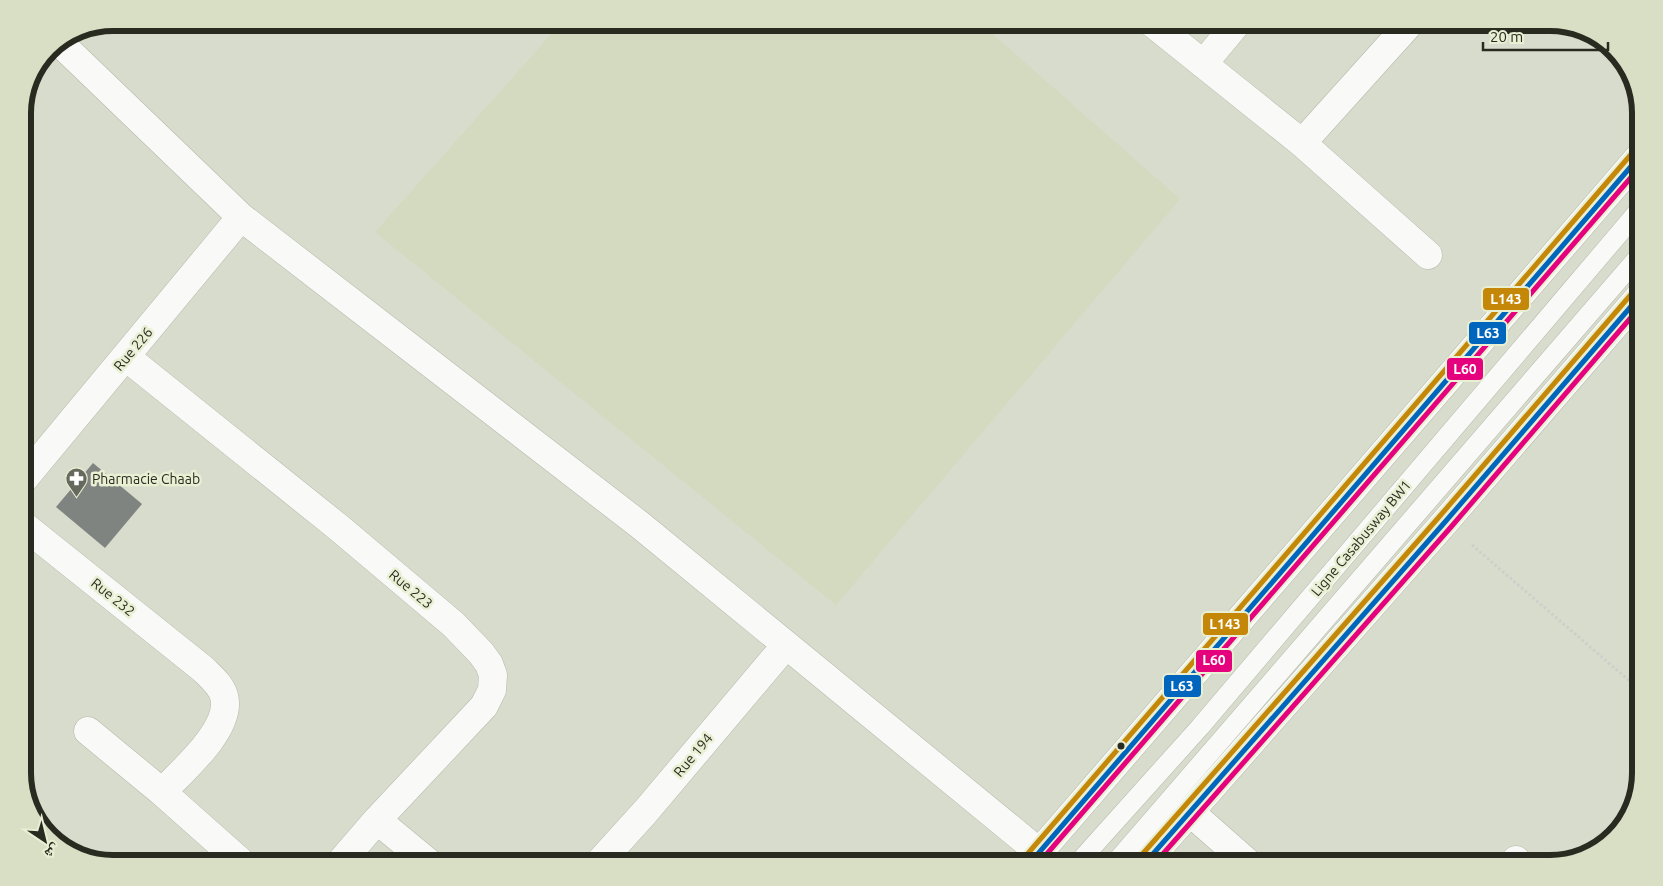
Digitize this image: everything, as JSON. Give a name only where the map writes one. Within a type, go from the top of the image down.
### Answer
[{"type":"street","points":[[1162,31],[1302,143],[1428,255]]},
{"type":"street","points":[[1203,64],[1230,31]]},
{"type":"street","points":[[1302,143],[1404,31]]},
{"type":"street","points":[[69,51],[241,217],[640,525],[786,645],[1031,855]]},
{"type":"street","points":[[1037,855],[1632,165]]},
{"type":"street","name":"Rue 226","points":[[31,470],[241,217]]},
{"type":"street","points":[[1153,855],[1632,305]]},
{"type":"street","name":"Rue 223","points":[[126,357],[453,624],[489,664],[493,675],[492,690],[484,706],[377,820],[348,855]]},
{"type":"street","name":"Rue 232","points":[[31,531],[203,669],[220,686],[224,696],[225,707],[224,717],[217,730],[162,792]]},
{"type":"street","name":"Rue 194","points":[[607,855],[786,645]]},
{"type":"street","points":[[88,731],[162,792],[232,855]]},
{"type":"street","points":[[1190,812],[1238,855]]},
{"type":"street","points":[[377,820],[418,855]]},
{"type":"lane","name":"Ligne Casabusway BW1","points":[[1086,855],[1200,727],[1632,218]]},
{"type":"lane","name":"Ligne Casabusway BW1","points":[[1123,855],[1632,264]]},
{"type":"path","points":[[1445,522],[1632,683]]},
{"type":"shaded area","points":[[554,31],[989,31],[1180,199],[836,605],[375,232]]},
{"type":"building","points":[[93,463],[142,504],[105,548],[56,507]]},
{"type":"transit line","name":"L143","points":[[1027,855],[1632,153]]},
{"type":"transit line","name":"L63","points":[[1037,855],[1632,165]]},
{"type":"transit line","name":"L60","points":[[1046,855],[1632,176]]},
{"type":"transit line","name":"L143","points":[[1142,855],[1439,517],[1632,293]]},
{"type":"transit line","name":"L63","points":[[1152,855],[1445,522],[1632,305]]},
{"type":"transit line","name":"L60","points":[[1162,855],[1451,527],[1632,316]]},
{"type":"place","name":"Pharmacie Chaab","points":[[76,498]]}]
